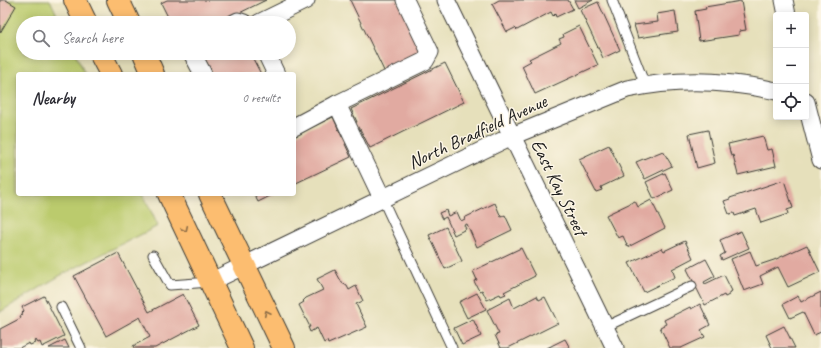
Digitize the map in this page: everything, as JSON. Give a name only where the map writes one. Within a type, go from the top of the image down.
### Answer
[{"type":"main road","points":[[74,0],[82,16]]},
{"type":"main road","points":[[118,0],[126,16]]},
{"type":"main road","points":[[103,60],[109,72]]},
{"type":"main road","points":[[147,60],[152,72]]},
{"type":"main road","points":[[170,196],[242,348]]},
{"type":"main road","points":[[211,196],[284,348]]},
{"type":"street","points":[[273,16],[306,0]]},
{"type":"street","points":[[296,120],[337,104],[426,61],[430,52],[406,0]]},
{"type":"street","name":"East Kay Street","points":[[446,0],[615,348]]},
{"type":"street","points":[[784,0],[786,12]]},
{"type":"street","points":[[196,60],[202,72]]},
{"type":"street","points":[[269,60],[275,72]]},
{"type":"street","name":"North Bradfield Avenue","points":[[210,282],[512,136],[627,89],[644,85],[682,81],[720,82],[773,91]]},
{"type":"street","points":[[809,99],[821,103]]},
{"type":"street","points":[[337,104],[382,198]]},
{"type":"street","points":[[809,114],[821,160]]},
{"type":"lane","points":[[612,0],[644,85]]},
{"type":"lane","points":[[382,198],[452,348]]},
{"type":"lane","points":[[154,255],[170,285],[210,282]]},
{"type":"lane","points":[[605,327],[692,286]]},
{"type":"lane","points":[[61,307],[81,348]]},
{"type":"green space","points":[[0,0],[50,0],[58,16],[16,16],[16,60],[78,60],[84,72],[16,72],[16,196],[144,196],[158,226],[61,275],[0,312]]},
{"type":"building","points":[[0,0],[6,0],[16,6],[0,33]]},
{"type":"building","points":[[167,0],[266,0],[233,16],[168,16],[161,3]]},
{"type":"building","points":[[350,0],[398,0],[426,56],[386,75]]},
{"type":"building","points":[[499,0],[568,0],[573,9],[556,17],[555,14],[553,16],[551,12],[517,30],[515,28],[507,32],[492,4]]},
{"type":"building","points":[[574,0],[593,0],[578,8]]},
{"type":"building","points":[[741,1],[746,30],[739,31],[739,35],[699,41],[695,11],[706,9],[705,7]]},
{"type":"building","points":[[598,2],[620,50],[603,58],[580,10]]},
{"type":"building","points":[[675,11],[678,32],[638,38],[634,25],[658,22],[657,14]]},
{"type":"building","points":[[579,26],[598,65],[535,94],[522,66],[531,61],[529,59],[561,43],[559,39],[564,37],[563,34]]},
{"type":"building","points":[[205,60],[254,60],[260,72],[211,72]]},
{"type":"building","points":[[445,63],[464,102],[370,148],[360,129],[358,130],[354,123],[357,122],[351,109]]},
{"type":"building","points":[[333,117],[342,137],[345,136],[349,142],[345,144],[351,157],[296,183],[296,135]]},
{"type":"building","points":[[708,130],[715,163],[697,168],[689,134]]},
{"type":"building","points":[[763,136],[767,150],[772,149],[776,166],[738,175],[733,155],[731,156],[728,144]]},
{"type":"building","points":[[609,145],[624,176],[601,187],[602,190],[596,192],[579,159]]},
{"type":"building","points":[[663,151],[672,166],[645,179],[636,162]]},
{"type":"building","points":[[665,173],[673,190],[654,199],[646,182]]},
{"type":"building","points":[[784,180],[793,208],[787,210],[788,214],[761,223],[756,209],[735,216],[734,213],[729,214],[724,201]]},
{"type":"building","points":[[255,196],[270,196],[258,202]]},
{"type":"building","points":[[651,200],[665,228],[628,247],[623,236],[618,238],[606,215],[635,201],[638,207]]},
{"type":"building","points":[[495,203],[501,217],[505,215],[512,230],[477,247],[467,224],[464,225],[466,229],[454,235],[446,217],[442,219],[439,213],[446,210],[448,216],[457,212],[461,221],[465,219],[464,218]]},
{"type":"building","points":[[446,227],[462,261],[445,269],[429,235]]},
{"type":"building","points":[[741,231],[749,248],[722,260],[720,256],[725,253],[720,240]]},
{"type":"building","points":[[685,241],[693,258],[672,269],[675,277],[644,292],[629,263],[662,248],[664,251]]},
{"type":"building","points":[[807,245],[820,272],[788,287],[778,267],[760,276],[763,284],[744,291],[731,259],[750,251],[756,266],[774,260]]},
{"type":"building","points":[[521,248],[535,276],[504,292],[506,294],[501,296],[500,294],[487,300],[482,290],[480,291],[478,289],[474,281],[477,280],[473,271]]},
{"type":"building","points":[[118,253],[149,312],[183,294],[199,325],[155,348],[134,348],[133,346],[150,337],[140,317],[106,336],[74,276]]},
{"type":"building","points":[[706,259],[715,276],[704,282],[705,284],[724,275],[732,291],[729,295],[725,297],[724,295],[705,305],[687,269]]},
{"type":"building","points":[[335,270],[342,283],[347,286],[349,290],[356,286],[363,301],[356,304],[367,327],[328,344],[327,341],[324,343],[317,328],[310,332],[308,327],[310,327],[299,305],[304,302],[303,301],[306,298],[323,290],[317,279]]},
{"type":"building","points":[[821,292],[821,332],[814,335],[803,312],[790,318],[783,304],[798,296],[801,302]]},
{"type":"building","points":[[477,293],[486,309],[467,318],[459,302]]},
{"type":"building","points":[[44,296],[64,336],[42,347],[40,342],[38,343],[36,340],[34,341],[35,343],[30,345],[29,343],[19,348],[0,348],[0,329],[21,318],[20,316],[23,315],[22,313],[24,311],[22,307]]},
{"type":"building","points":[[537,296],[539,300],[545,297],[558,323],[508,348],[501,348],[495,335],[499,334],[487,310],[510,298],[514,308]]},
{"type":"building","points":[[700,304],[710,325],[701,330],[705,337],[681,348],[670,348],[660,327],[666,324],[664,320],[690,307],[691,309]]},
{"type":"building","points":[[473,319],[481,336],[462,345],[454,328]]},
{"type":"building","points":[[784,326],[795,348],[772,348],[766,335]]},
{"type":"building","points":[[565,339],[570,348],[547,348]]},
{"type":"building","points":[[65,340],[69,348],[49,348]]}]
